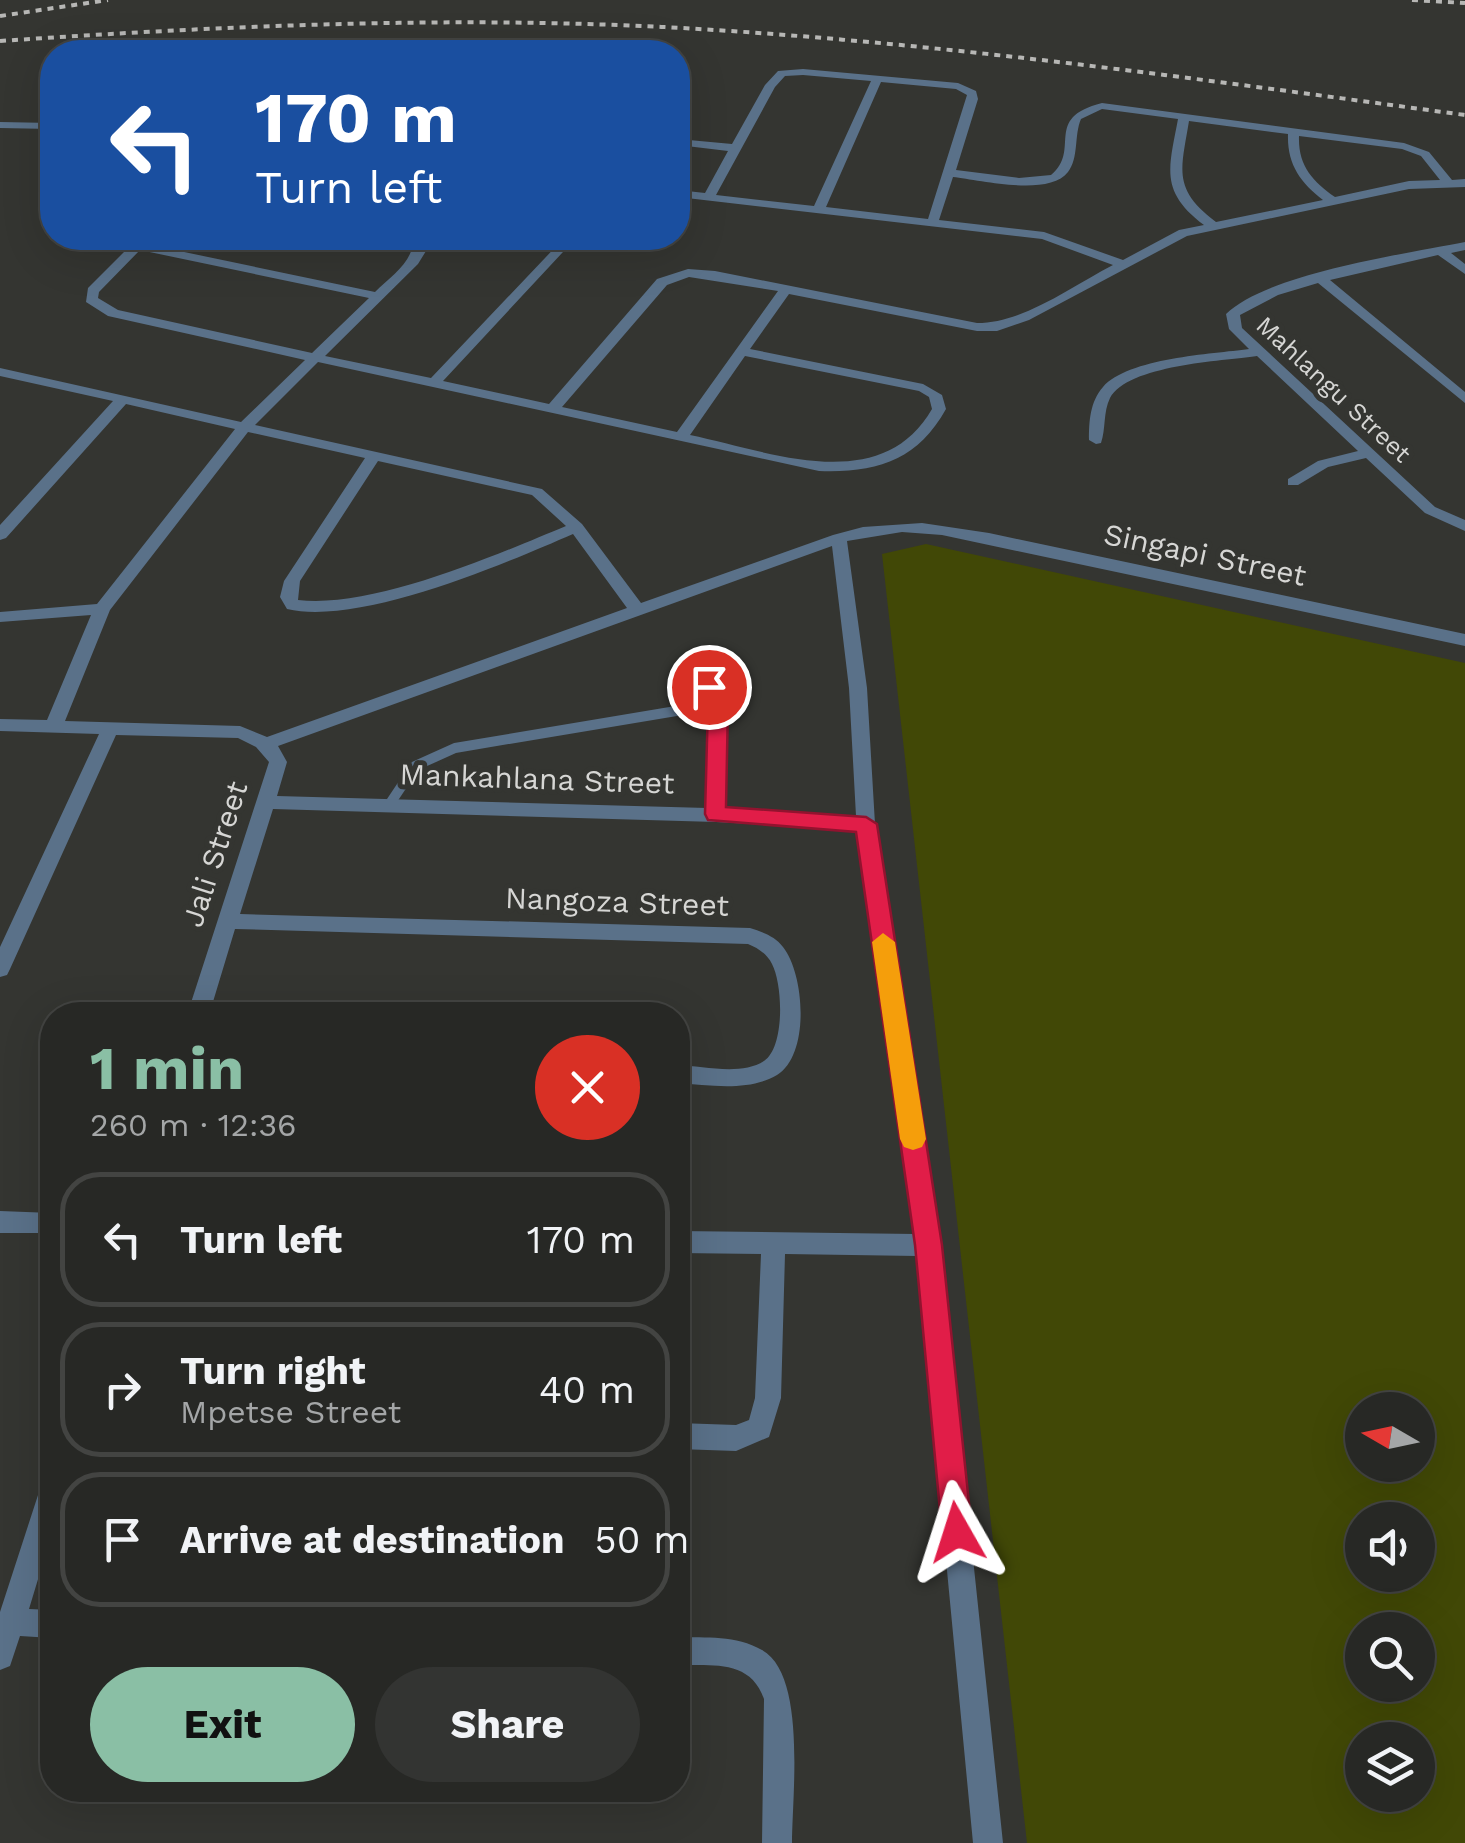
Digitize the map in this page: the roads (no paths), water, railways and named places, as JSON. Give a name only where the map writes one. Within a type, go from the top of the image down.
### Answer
[{"type":"street","points":[[709,197],[772,81],[782,73],[958,86],[972,93],[973,99],[933,222]]},
{"type":"street","points":[[819,209],[878,80]]},
{"type":"street","points":[[952,172],[1023,180],[1054,178],[1063,170],[1073,123],[1079,114],[1092,107],[1122,106],[1416,150],[1432,160],[1448,184]]},
{"type":"street","points":[[1184,116],[1175,188],[1185,207],[1212,225]]},
{"type":"street","points":[[1294,131],[1296,168],[1334,202]]},
{"type":"street","points":[[690,143],[733,148]]},
{"type":"street","points":[[553,410],[668,278],[701,274],[977,327],[998,327],[1183,233],[1409,186],[1465,183]]},
{"type":"street","points":[[690,195],[1058,239],[1123,264]]},
{"type":"street","name":"Mahlangu Street","points":[[1465,246],[1286,288],[1238,308],[1233,314],[1236,328],[1430,510],[1465,526]]},
{"type":"street","points":[[133,250],[93,291],[91,300],[97,306],[130,317],[799,464],[856,467],[902,451],[923,433],[939,409],[935,395],[923,388],[742,351]]},
{"type":"street","points":[[176,250],[378,296]]},
{"type":"street","points":[[54,726],[102,610],[243,428],[420,250]]},
{"type":"street","points":[[434,384],[559,250]]},
{"type":"street","points":[[1441,252],[1465,270]]},
{"type":"street","points":[[1323,280],[1465,399]]},
{"type":"street","points":[[680,438],[784,290]]},
{"type":"street","points":[[1096,440],[1098,406],[1120,380],[1151,370],[1260,351]]},
{"type":"street","points":[[2,376],[373,458],[436,467],[536,492],[558,507],[638,611]]},
{"type":"street","points":[[0,535],[120,401]]},
{"type":"street","points":[[1292,482],[1324,464],[1368,452]]},
{"type":"street","points":[[373,458],[292,581],[288,596],[292,605],[324,609],[351,603],[454,572],[576,528]]},
{"type":"street","name":"Singapi Street","points":[[266,744],[880,526],[932,527],[1465,640]]},
{"type":"street","points":[[839,538],[858,688],[866,824],[928,1245],[988,1843]]},
{"type":"street","points":[[0,616],[102,610]]},
{"type":"street","points":[[714,696],[716,814]]},
{"type":"street","points":[[0,726],[240,732],[266,744]]},
{"type":"street","points":[[0,969],[110,729]]},
{"type":"street","name":"Jali Street","points":[[202,1002],[278,762],[266,744]]},
{"type":"street","name":"Mankahlana Street","points":[[266,802],[716,814],[866,824]]},
{"type":"street","name":"Nangoza Street","points":[[228,922],[750,936],[773,946],[785,962],[788,1046],[784,1058],[766,1072],[751,1076],[690,1074]]},
{"type":"street","points":[[0,1222],[40,1223]]},
{"type":"street","points":[[690,1242],[928,1245]]},
{"type":"street","points":[[690,1436],[736,1438],[760,1428],[768,1398],[773,1245]]},
{"type":"street","points":[[0,1656],[40,1529]]},
{"type":"street","points":[[10,1622],[40,1623]]},
{"type":"street","points":[[690,1652],[737,1654],[754,1659],[774,1682],[778,1699],[776,1843]]},
{"type":"lane","points":[[0,125],[40,126]]},
{"type":"lane","points":[[390,805],[415,766],[464,747],[514,736],[600,726],[714,696]]},
{"type":"railway","points":[[0,16],[108,0]]},
{"type":"railway","points":[[1412,0],[1465,3]]},
{"type":"railway","points":[[0,41],[332,24],[497,22],[663,27],[965,52],[1465,115]]}]
